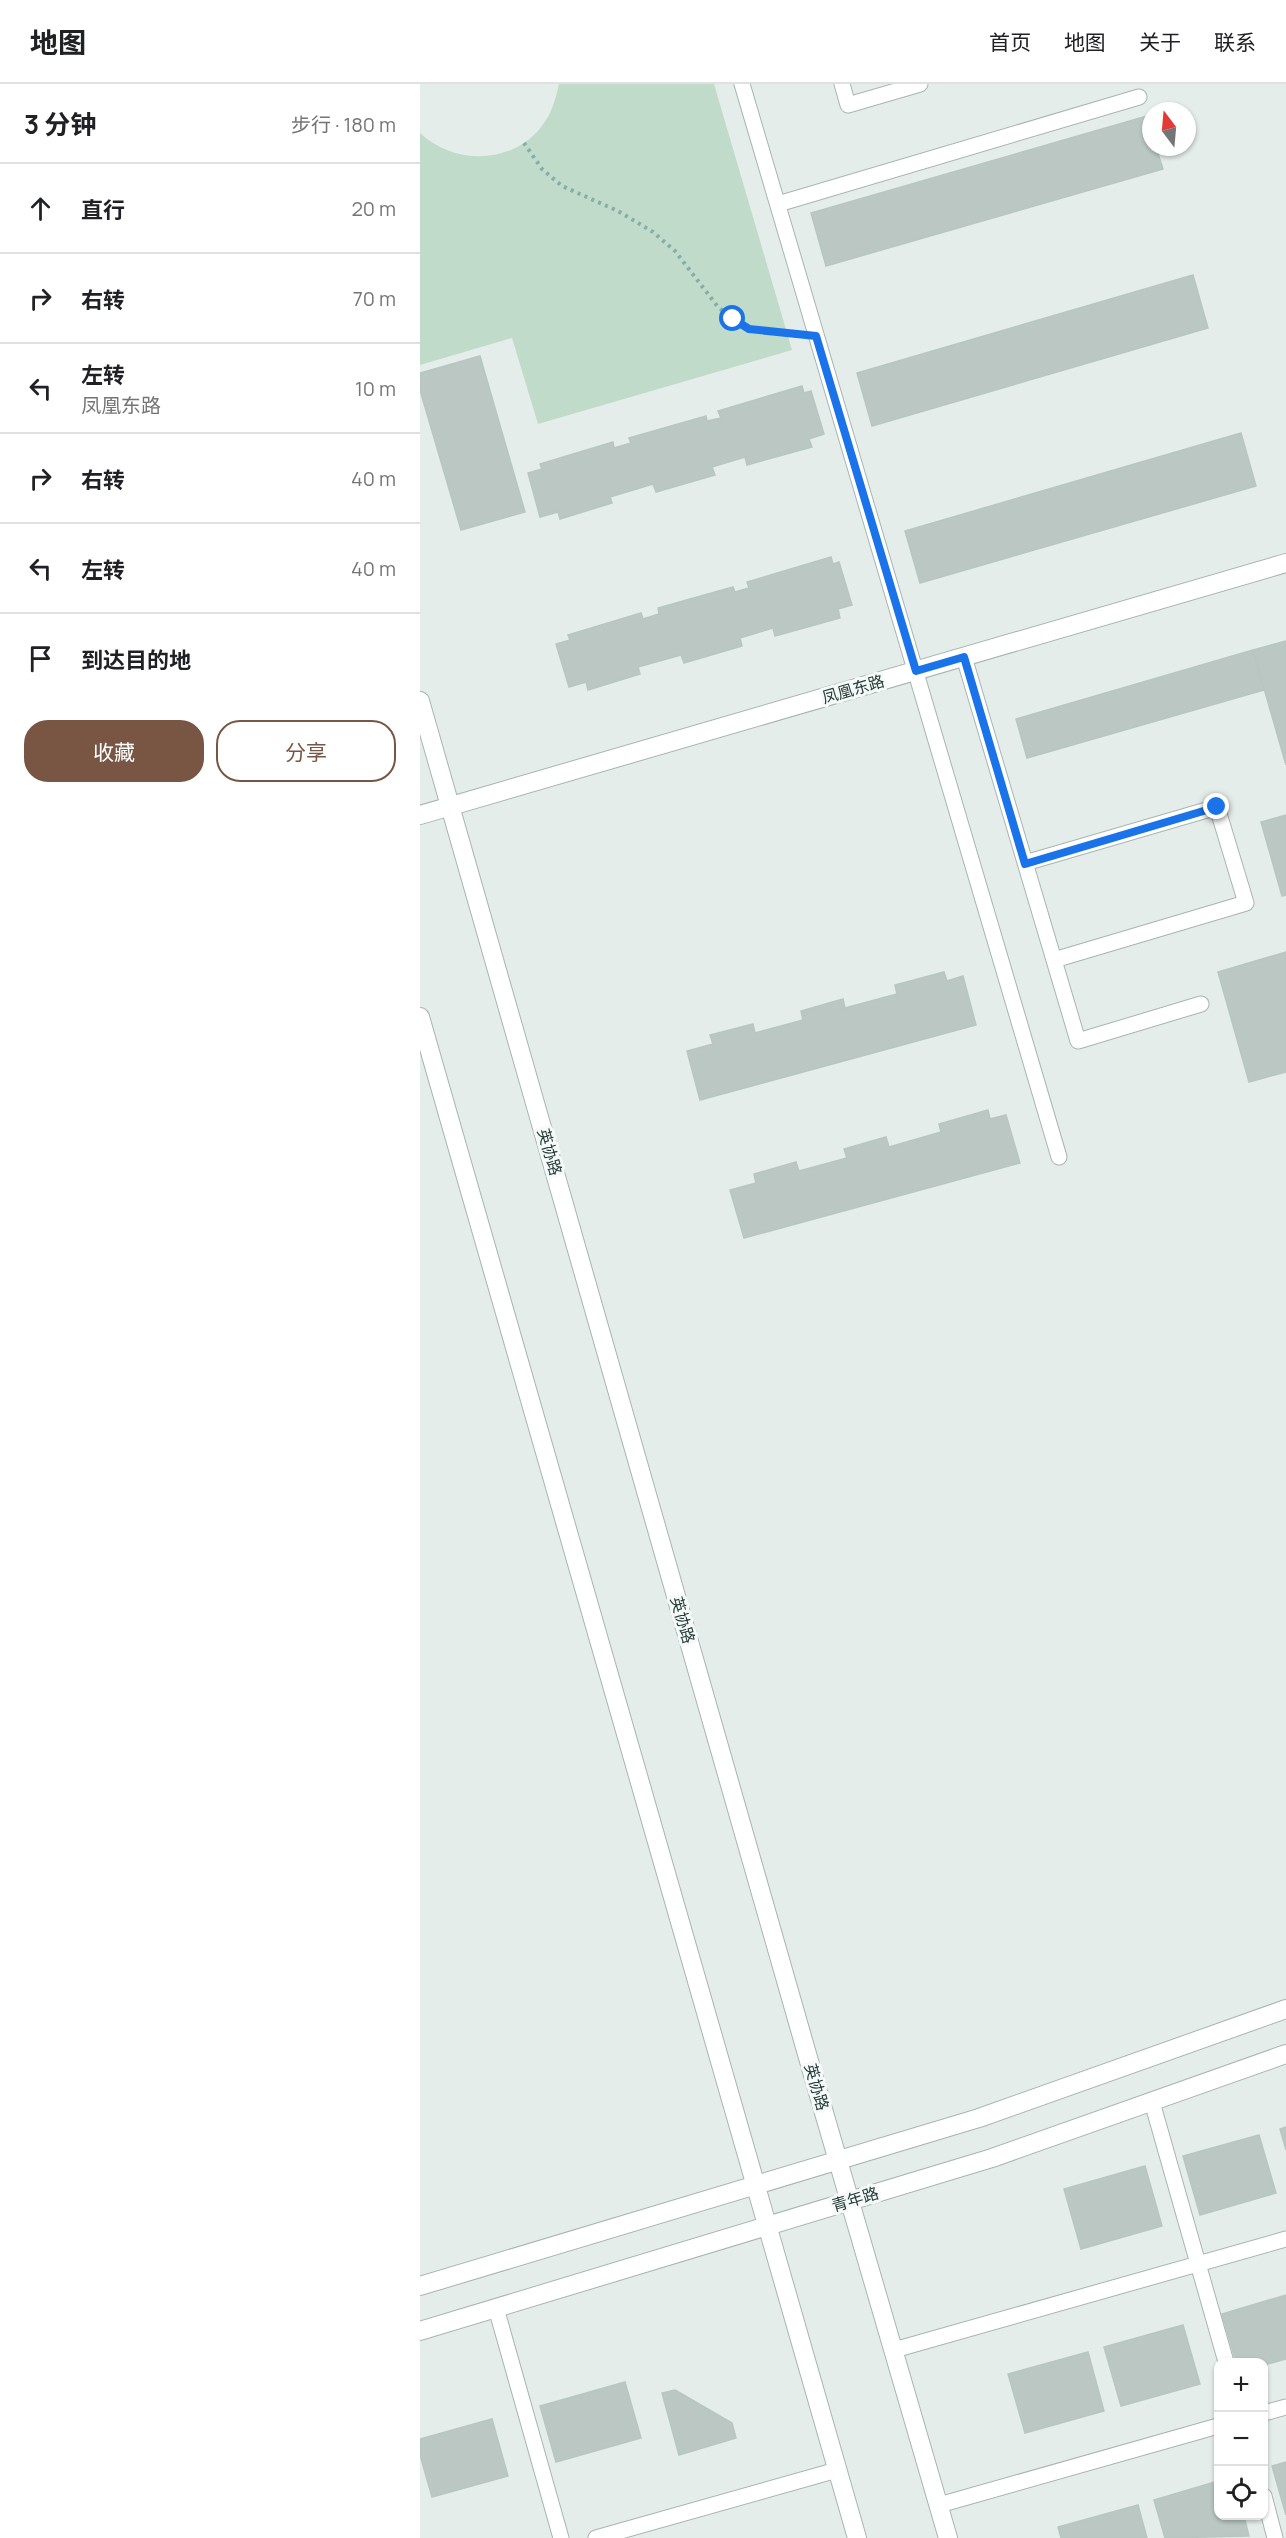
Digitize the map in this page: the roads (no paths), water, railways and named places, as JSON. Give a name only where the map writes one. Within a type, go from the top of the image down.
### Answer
[{"type":"street","name":"凤凰东路","points":[[420,815],[1286,563]]},
{"type":"street","name":"英协路","points":[[420,701],[948,2538]]},
{"type":"street","points":[[420,1017],[857,2538]]},
{"type":"street","points":[[420,2286],[979,2118],[1286,2009]]},
{"type":"street","name":"青年路","points":[[420,2331],[992,2158],[1286,2054]]},
{"type":"lane","points":[[742,84],[1059,1157]]},
{"type":"lane","points":[[842,84],[848,105],[920,84]]},
{"type":"lane","points":[[777,204],[1138,97]]},
{"type":"lane","points":[[964,657],[1078,1041],[1201,1004]]},
{"type":"lane","points":[[1025,864],[1217,807],[1224,828],[1246,903],[1054,960]]},
{"type":"lane","points":[[1152,2102],[1225,2358]]},
{"type":"lane","points":[[894,2350],[1286,2239]]},
{"type":"lane","points":[[496,2308],[561,2538]]},
{"type":"lane","points":[[1267,2412],[1286,2407]]},
{"type":"lane","points":[[939,2505],[1214,2427]]},
{"type":"lane","points":[[596,2538],[837,2470]]},
{"type":"lane","points":[[1268,2514],[1275,2538]]}]
